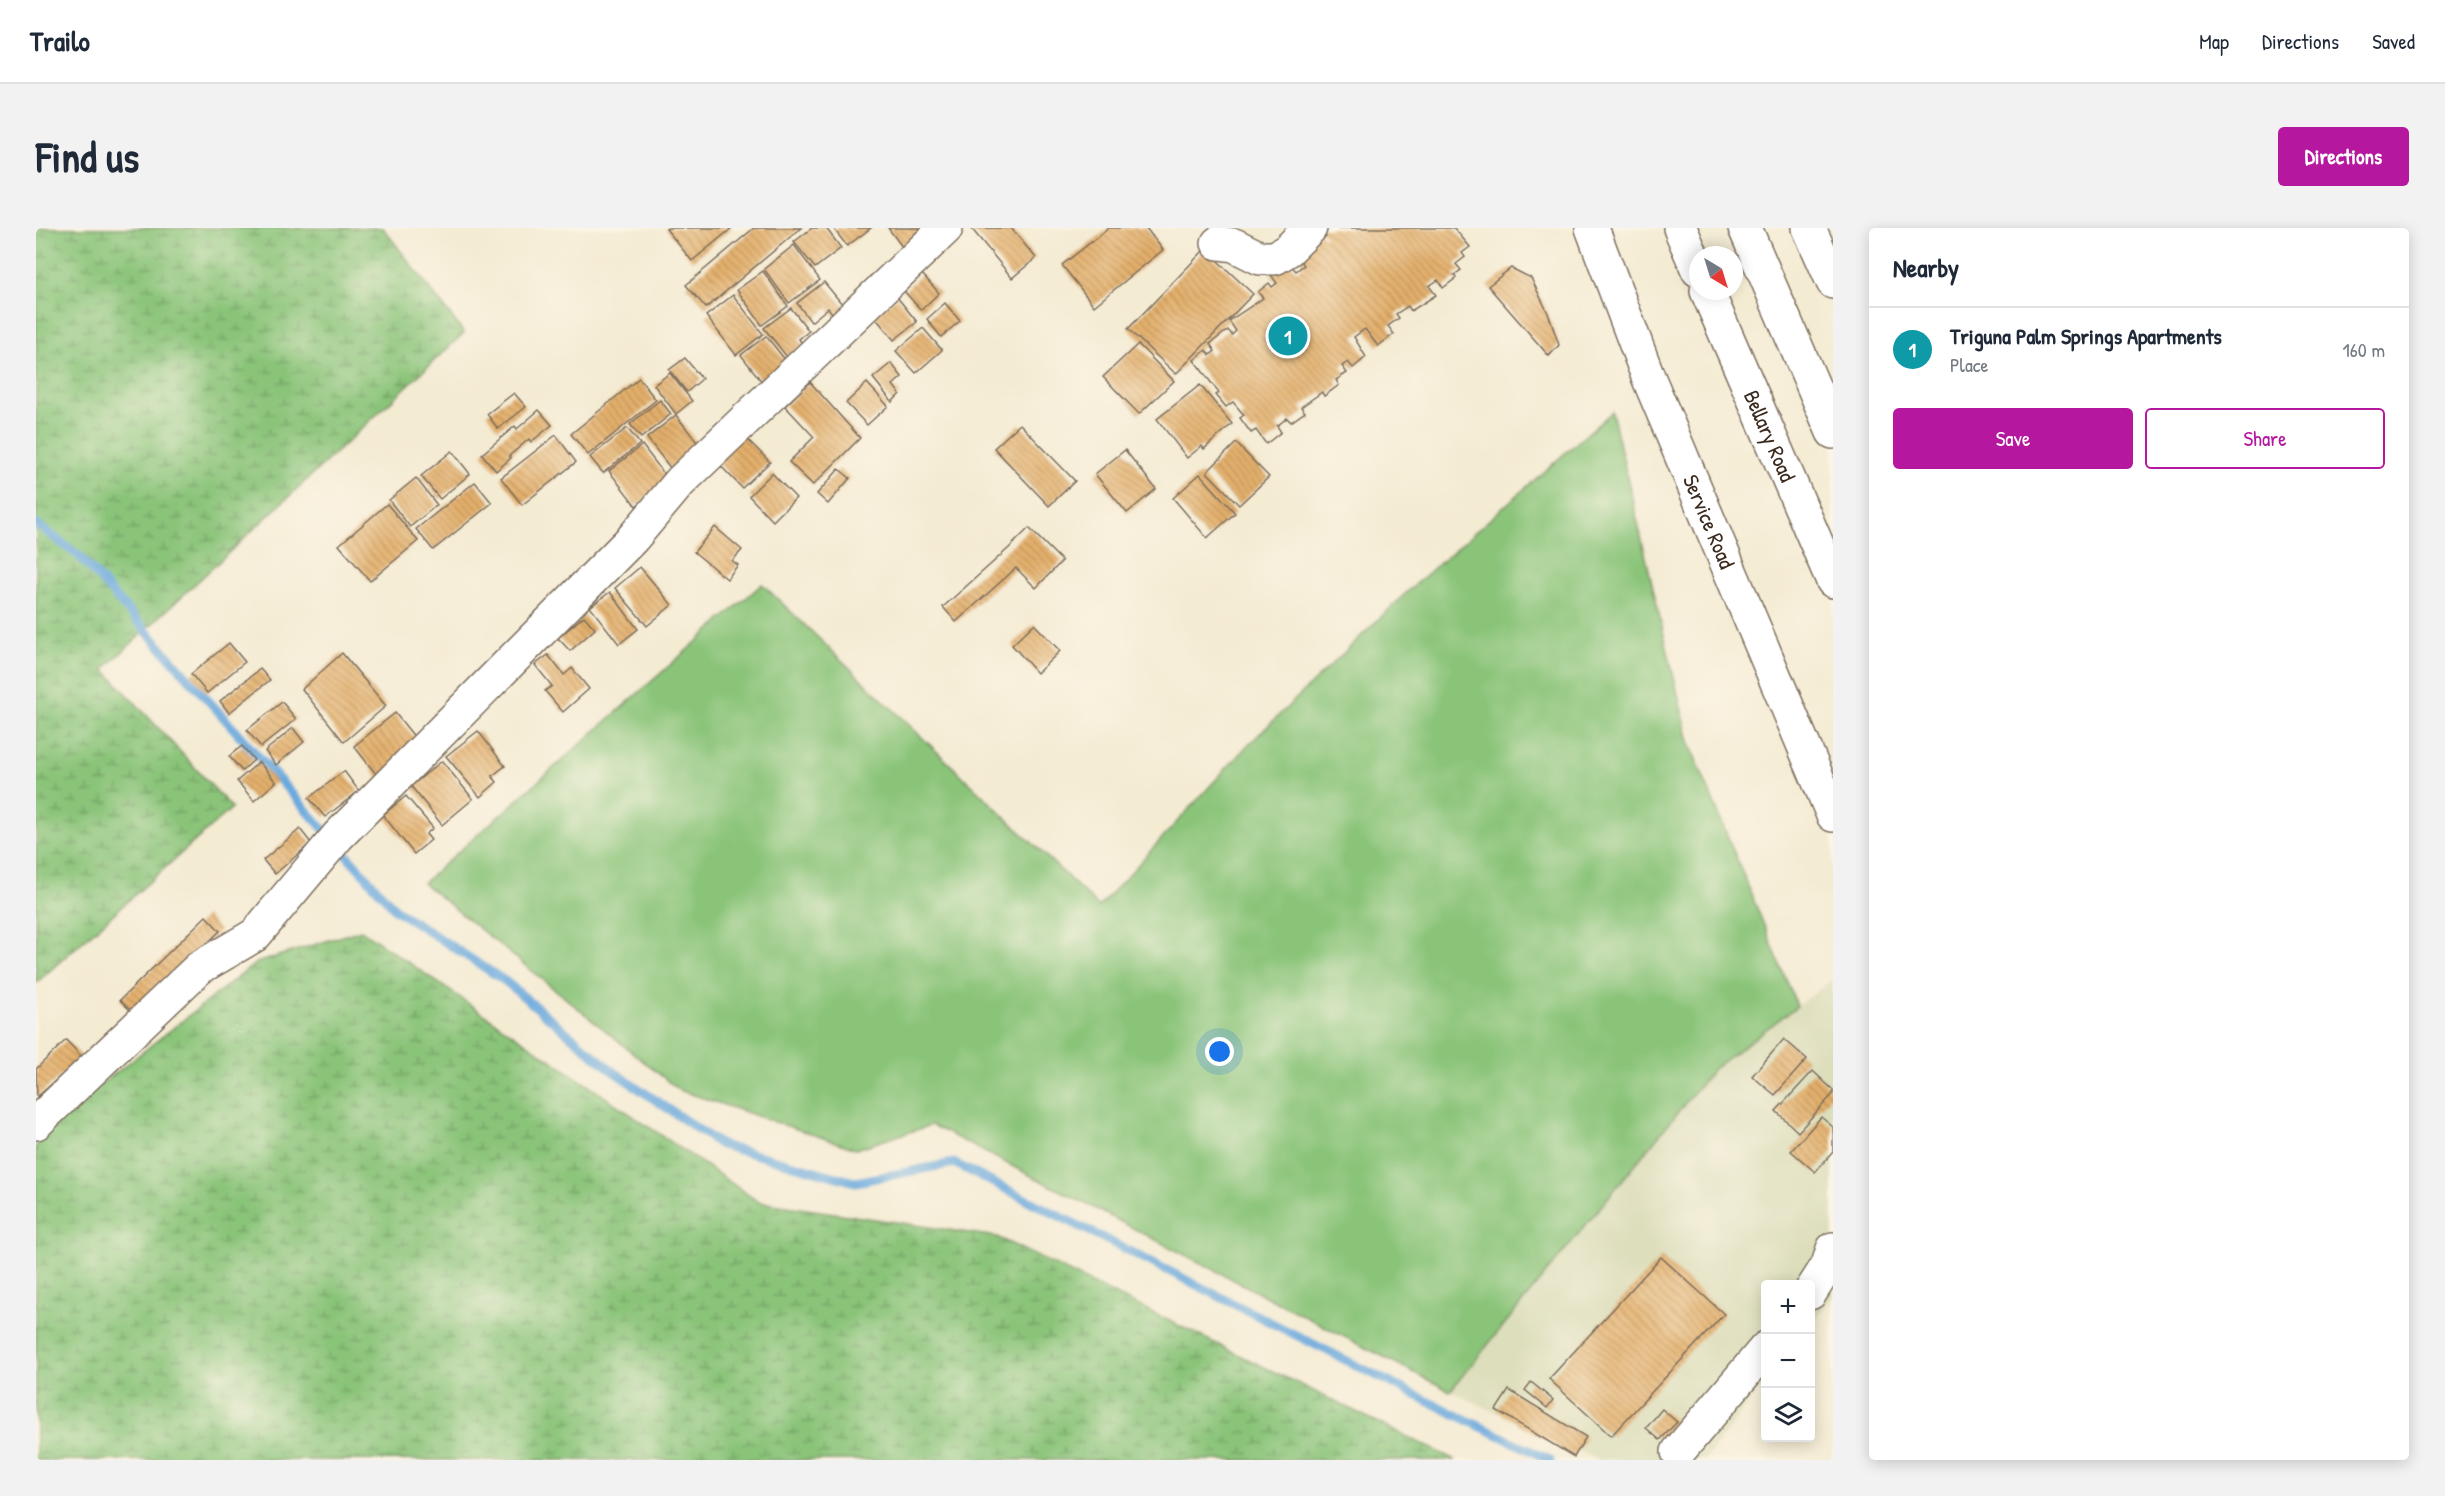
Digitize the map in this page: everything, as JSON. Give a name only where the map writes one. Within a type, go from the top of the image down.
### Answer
[{"type":"main road","points":[[36,1123],[199,968],[255,935],[338,836],[633,538],[680,482],[945,228]]},
{"type":"main road","points":[[1218,243],[1234,245],[1260,258],[1275,258],[1288,250],[1310,228]]},
{"type":"main road","name":"Service Road","points":[[1592,228],[1649,379],[1833,815]]},
{"type":"main road","points":[[1680,228],[1689,249]]},
{"type":"main road","points":[[1744,228],[1833,432]]},
{"type":"main road","points":[[1809,228],[1833,282]]},
{"type":"main road","name":"Bellary Road","points":[[1711,300],[1833,581]]},
{"type":"main road","points":[[1815,1285],[1828,1265],[1833,1249]]},
{"type":"main road","points":[[1678,1452],[1761,1354]]},
{"type":"shaded area","points":[[1833,979],[1833,1296],[1815,1320],[1815,1280],[1761,1280],[1761,1387],[1705,1460],[1598,1460],[1450,1391],[1713,1069]]},
{"type":"green space","points":[[36,228],[383,228],[464,333],[104,669],[232,808],[36,983]]},
{"type":"green space","points":[[1612,412],[1689,742],[1797,1006],[1713,1069],[1450,1391],[932,1125],[856,1149],[679,1090],[423,883],[762,584],[1099,907],[1245,748],[1409,590]]},
{"type":"green space","points":[[361,930],[759,1202],[997,1237],[1455,1460],[36,1460],[36,1146],[76,1104],[256,963]]},
{"type":"building","points":[[732,228],[692,261],[666,229]]},
{"type":"building","points":[[754,228],[801,228],[706,308],[686,285]]},
{"type":"building","points":[[812,228],[826,228],[841,248],[815,268],[794,242]]},
{"type":"building","points":[[833,228],[871,228],[847,246]]},
{"type":"building","points":[[888,228],[930,228],[906,252]]},
{"type":"building","points":[[971,228],[1011,228],[1036,258],[1012,278]]},
{"type":"building","points":[[1109,228],[1146,228],[1163,250],[1094,306],[1062,265]]},
{"type":"building","points":[[1319,228],[1454,228],[1470,247],[1462,253],[1465,257],[1456,264],[1461,270],[1454,275],[1456,278],[1443,288],[1438,280],[1429,286],[1436,295],[1411,311],[1408,306],[1396,314],[1399,318],[1388,326],[1394,334],[1378,346],[1365,329],[1354,337],[1366,357],[1353,368],[1348,362],[1342,366],[1347,373],[1336,380],[1339,385],[1324,396],[1322,392],[1301,407],[1305,412],[1291,422],[1287,418],[1277,426],[1281,432],[1266,444],[1256,430],[1251,433],[1240,418],[1244,415],[1233,402],[1226,407],[1216,395],[1219,393],[1194,360],[1206,350],[1210,355],[1215,351],[1210,344],[1228,330],[1232,335],[1236,331],[1229,321],[1263,298],[1258,292],[1269,283],[1272,287],[1277,283],[1271,275],[1288,262],[1296,271],[1304,265],[1293,251],[1319,232],[1324,238],[1326,237]]},
{"type":"building","points":[[794,245],[820,280],[789,303],[764,269]]},
{"type":"building","points":[[1205,249],[1253,294],[1176,374],[1128,329]]},
{"type":"building","points":[[1511,268],[1531,278],[1548,313],[1559,345],[1549,356],[1488,286]]},
{"type":"building","points":[[763,271],[788,306],[762,325],[737,290]]},
{"type":"building","points":[[922,274],[939,293],[921,310],[904,291]]},
{"type":"building","points":[[824,282],[847,310],[836,318],[828,308],[811,322],[797,303]]},
{"type":"building","points":[[733,295],[763,334],[736,355],[706,316]]},
{"type":"building","points":[[897,297],[917,322],[894,340],[874,316]]},
{"type":"building","points":[[945,303],[960,321],[941,337],[927,319]]},
{"type":"building","points":[[791,308],[809,331],[799,339],[803,345],[787,357],[764,328]]},
{"type":"building","points":[[923,328],[942,350],[916,373],[896,351]]},
{"type":"building","points":[[766,336],[791,367],[766,387],[741,355]]},
{"type":"building","points":[[1138,344],[1174,381],[1139,414],[1103,377]]},
{"type":"building","points":[[685,358],[702,379],[687,392],[669,370]]},
{"type":"building","points":[[891,363],[902,377],[893,385],[900,394],[892,402],[873,378]]},
{"type":"building","points":[[670,373],[692,401],[676,414],[654,385]]},
{"type":"building","points":[[639,378],[656,400],[588,455],[571,434]]},
{"type":"building","points":[[810,382],[860,438],[813,485],[789,462],[814,437],[785,406]]},
{"type":"building","points":[[867,383],[888,406],[867,425],[846,403]]},
{"type":"building","points":[[1200,385],[1232,424],[1204,449],[1202,446],[1187,458],[1157,419]]},
{"type":"building","points":[[514,393],[526,407],[498,429],[487,414]]},
{"type":"building","points":[[660,400],[671,414],[641,438],[630,424]]},
{"type":"building","points":[[539,410],[552,425],[531,442],[529,439],[496,471],[482,454],[515,426],[517,429]]},
{"type":"building","points":[[676,415],[700,446],[671,469],[647,438]]},
{"type":"building","points":[[1020,424],[1075,481],[1049,506],[994,448]]},
{"type":"building","points":[[627,428],[640,444],[603,473],[590,457]]},
{"type":"building","points":[[556,435],[576,462],[522,505],[501,478]]},
{"type":"building","points":[[743,435],[770,462],[742,488],[716,461]]},
{"type":"building","points":[[1236,443],[1269,477],[1239,505],[1207,472]]},
{"type":"building","points":[[642,445],[669,480],[636,506],[609,471]]},
{"type":"building","points":[[1125,450],[1156,489],[1127,513],[1095,474]]},
{"type":"building","points":[[452,451],[470,474],[440,499],[421,476]]},
{"type":"building","points":[[839,469],[850,478],[828,504],[817,494]]},
{"type":"building","points":[[772,473],[796,498],[773,521],[749,496]]},
{"type":"building","points":[[1200,474],[1235,513],[1207,538],[1173,498]]},
{"type":"building","points":[[416,478],[437,505],[410,527],[389,500]]},
{"type":"building","points":[[475,482],[492,503],[433,550],[416,529]]},
{"type":"building","points":[[387,504],[418,541],[370,581],[339,545]]},
{"type":"building","points":[[715,527],[742,550],[732,561],[738,565],[727,579],[694,552]]},
{"type":"building","points":[[1029,528],[1062,561],[1036,588],[1016,568],[956,622],[943,607]]},
{"type":"building","points":[[640,567],[672,605],[647,626],[615,588]]},
{"type":"building","points":[[610,592],[638,629],[619,644],[590,607]]},
{"type":"building","points":[[584,616],[595,629],[570,651],[558,638]]},
{"type":"building","points":[[1034,624],[1060,651],[1037,673],[1012,645]]},
{"type":"building","points":[[229,643],[245,662],[207,693],[191,674]]},
{"type":"building","points":[[342,653],[386,706],[344,742],[302,689]]},
{"type":"building","points":[[548,655],[564,675],[572,668],[589,689],[563,712],[545,691],[552,686],[535,665]]},
{"type":"building","points":[[260,669],[270,680],[229,713],[220,701]]},
{"type":"building","points":[[282,702],[296,719],[261,747],[247,730]]},
{"type":"building","points":[[395,713],[421,745],[379,778],[354,746]]},
{"type":"building","points":[[293,728],[304,742],[276,765],[265,751]]},
{"type":"building","points":[[478,731],[505,766],[492,776],[497,782],[480,797],[446,756]]},
{"type":"building","points":[[242,746],[254,760],[242,771],[229,756]]},
{"type":"building","points":[[442,761],[473,799],[442,825],[411,786]]},
{"type":"building","points":[[259,762],[276,782],[254,801],[237,781]]},
{"type":"building","points":[[344,771],[359,791],[325,817],[309,798]]},
{"type":"building","points":[[406,796],[433,828],[426,834],[431,840],[414,854],[383,815]]},
{"type":"building","points":[[300,829],[311,843],[275,874],[263,860]]},
{"type":"building","points":[[206,916],[220,931],[134,1014],[120,1000]]},
{"type":"building","points":[[1784,1039],[1807,1059],[1775,1095],[1752,1076]]},
{"type":"building","points":[[66,1040],[82,1057],[37,1097],[36,1069]]},
{"type":"building","points":[[1813,1071],[1833,1090],[1833,1094],[1798,1132],[1776,1111]]},
{"type":"building","points":[[1821,1117],[1833,1127],[1833,1152],[1815,1172],[1791,1151]]},
{"type":"building","points":[[1661,1257],[1724,1314],[1611,1436],[1549,1379]]},
{"type":"building","points":[[1531,1382],[1553,1400],[1547,1408],[1525,1390]]},
{"type":"building","points":[[1509,1390],[1586,1437],[1574,1457],[1496,1410]]},
{"type":"building","points":[[1662,1409],[1677,1422],[1660,1440],[1646,1428]]},
{"type":"waterway","points":[[36,524],[79,556],[396,910],[505,981],[613,1071],[721,1145],[855,1182],[954,1163],[1415,1395],[1550,1460]]},
{"type":"place","name":"Triguna Palm Springs Apartments","points":[[1288,336]]}]
